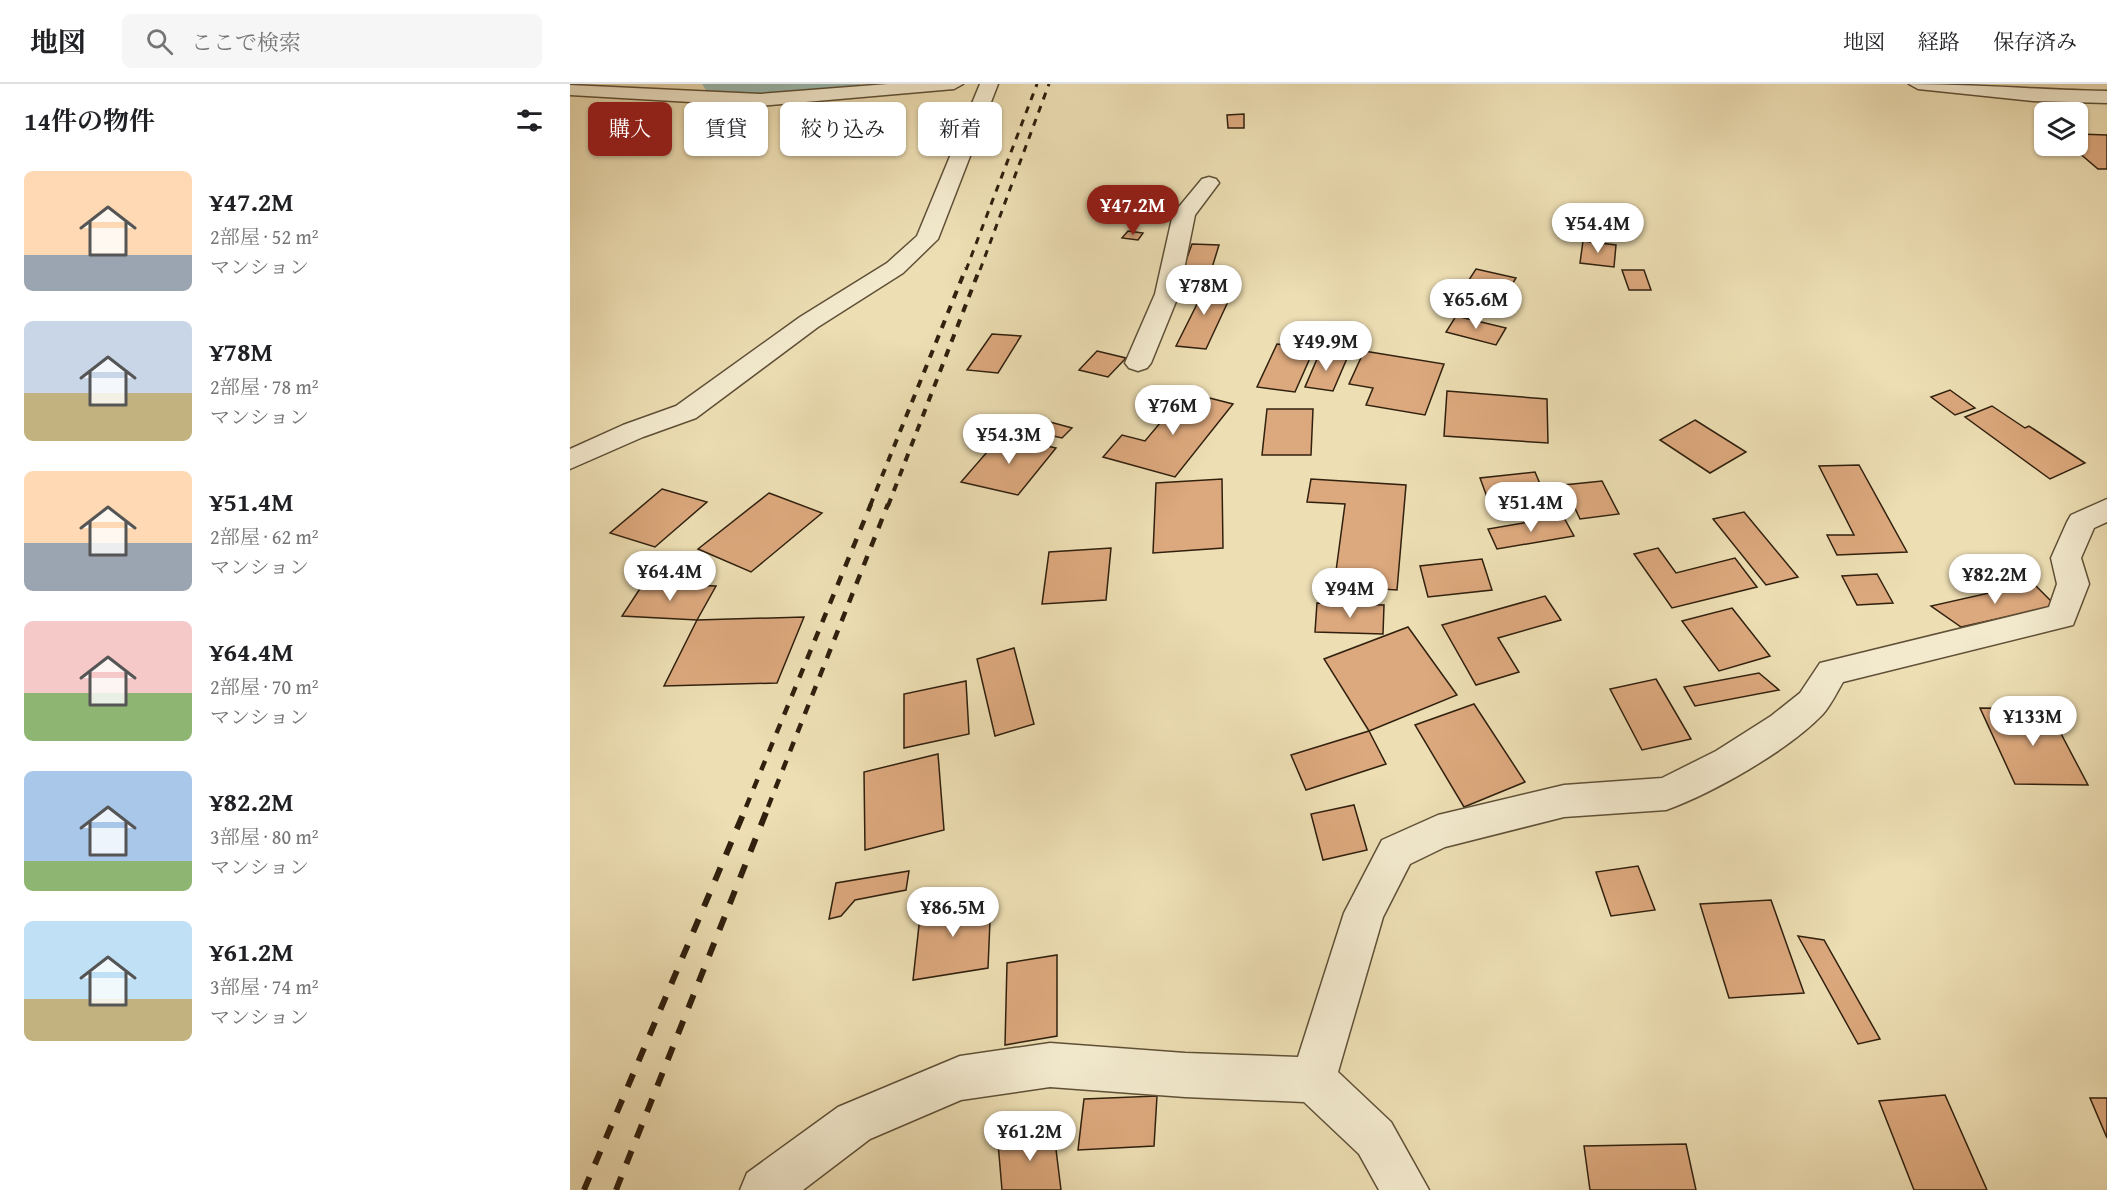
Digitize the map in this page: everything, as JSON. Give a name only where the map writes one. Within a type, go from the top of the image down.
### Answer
[{"type":"street","points":[[570,90],[760,100],[954,84]]},
{"type":"street","points":[[570,460],[633,431],[687,412],[809,322],[896,268],[927,238],[989,84]]},
{"type":"street","points":[[1918,84],[2033,95],[2107,97]]},
{"type":"street","points":[[1138,363],[1167,294],[1184,214],[1209,183]]},
{"type":"street","points":[[1313,1080],[1364,913],[1396,852],[1437,832],[1564,801],[1666,795],[1728,762],[1784,726],[1812,703],[1832,672],[2062,616],[2073,584],[2066,558],[2082,522],[2107,509]]},
{"type":"street","points":[[764,1190],[854,1123],[960,1078],[1050,1065],[1185,1075],[1313,1080],[1375,1138],[1405,1190]]},
{"type":"building","points":[[1244,114],[1244,128],[1228,128],[1227,115]]},
{"type":"building","points":[[2088,134],[2107,135],[2107,169],[2098,169],[2083,156],[2088,156]]},
{"type":"building","points":[[1623,211],[1642,223],[1606,236],[1587,224]]},
{"type":"building","points":[[1128,231],[1143,233],[1138,240],[1122,238]]},
{"type":"building","points":[[1583,241],[1616,245],[1614,267],[1580,263]]},
{"type":"building","points":[[1192,244],[1219,245],[1211,271],[1183,269]]},
{"type":"building","points":[[1476,269],[1516,278],[1494,315],[1452,306]]},
{"type":"building","points":[[1622,270],[1644,270],[1651,290],[1629,290]]},
{"type":"building","points":[[1188,286],[1233,291],[1206,349],[1176,346],[1199,300],[1182,298]]},
{"type":"building","points":[[1456,316],[1506,328],[1496,345],[1446,332]]},
{"type":"building","points":[[992,334],[1021,336],[998,373],[967,370]]},
{"type":"building","points":[[1277,344],[1314,349],[1295,392],[1257,387]]},
{"type":"building","points":[[1097,351],[1126,358],[1108,377],[1079,370]]},
{"type":"building","points":[[1364,351],[1444,364],[1425,415],[1366,405],[1373,388],[1349,384]]},
{"type":"building","points":[[1320,352],[1348,356],[1333,391],[1305,387]]},
{"type":"building","points":[[1950,390],[1975,408],[1955,415],[1931,397]]},
{"type":"building","points":[[1447,391],[1547,399],[1548,443],[1444,436]]},
{"type":"building","points":[[1186,392],[1233,404],[1175,477],[1103,457],[1122,435],[1145,441]]},
{"type":"building","points":[[1992,406],[2025,428],[2029,426],[2085,463],[2050,479],[1965,417]]},
{"type":"building","points":[[1267,409],[1313,409],[1311,455],[1262,455]]},
{"type":"building","points":[[1695,420],[1746,452],[1710,473],[1660,440]]},
{"type":"building","points":[[1050,422],[1072,428],[1062,438],[1040,433]]},
{"type":"building","points":[[1001,436],[1056,448],[1018,495],[961,482]]},
{"type":"building","points":[[1859,465],[1907,552],[1837,555],[1827,535],[1854,535],[1819,466]]},
{"type":"building","points":[[1535,472],[1551,510],[1494,516],[1480,478]]},
{"type":"building","points":[[1222,479],[1223,548],[1153,553],[1156,483]]},
{"type":"building","points":[[1311,479],[1406,485],[1397,590],[1334,586],[1345,504],[1307,502]]},
{"type":"building","points":[[1602,481],[1619,514],[1580,519],[1564,485]]},
{"type":"building","points":[[662,489],[707,502],[655,547],[610,533]]},
{"type":"building","points":[[769,493],[822,513],[751,572],[698,549]]},
{"type":"building","points":[[1744,512],[1798,577],[1766,585],[1713,519]]},
{"type":"building","points":[[1563,516],[1574,536],[1497,549],[1488,529]]},
{"type":"building","points":[[1111,548],[1106,600],[1042,604],[1049,552]]},
{"type":"building","points":[[1658,548],[1676,573],[1735,558],[1757,587],[1672,608],[1634,554]]},
{"type":"building","points":[[1482,559],[1492,590],[1428,597],[1420,566]]},
{"type":"building","points":[[1877,574],[1893,603],[1857,605],[1842,576]]},
{"type":"building","points":[[2033,583],[2056,606],[1961,627],[1931,606]]},
{"type":"building","points":[[643,584],[716,586],[697,620],[622,616]]},
{"type":"building","points":[[1545,596],[1561,620],[1498,638],[1519,672],[1476,685],[1442,625]]},
{"type":"building","points":[[1317,603],[1384,605],[1383,634],[1315,632]]},
{"type":"building","points":[[1732,608],[1770,656],[1719,671],[1682,621]]},
{"type":"building","points":[[804,617],[777,683],[664,686],[697,620]]},
{"type":"building","points":[[1408,627],[1457,695],[1369,731],[1324,659]]},
{"type":"building","points":[[1014,648],[1034,724],[995,736],[977,659]]},
{"type":"building","points":[[1759,673],[1779,690],[1695,706],[1684,687]]},
{"type":"building","points":[[1656,679],[1691,739],[1642,750],[1610,689]]},
{"type":"building","points":[[966,681],[969,734],[904,748],[904,694]]},
{"type":"building","points":[[1474,704],[1525,782],[1464,807],[1415,725]]},
{"type":"building","points":[[1980,708],[2048,709],[2088,785],[2015,784]]},
{"type":"building","points":[[1369,731],[1386,764],[1306,790],[1291,755]]},
{"type":"building","points":[[938,754],[944,830],[865,850],[864,772]]},
{"type":"building","points":[[1354,805],[1367,850],[1323,860],[1311,814]]},
{"type":"building","points":[[1638,866],[1655,910],[1611,916],[1596,872]]},
{"type":"building","points":[[909,871],[906,890],[855,900],[841,916],[829,919],[836,883]]},
{"type":"building","points":[[991,897],[988,968],[913,980],[921,907]]},
{"type":"building","points":[[1771,900],[1804,993],[1729,998],[1700,904]]},
{"type":"building","points":[[1798,936],[1824,940],[1880,1039],[1858,1044]]},
{"type":"building","points":[[1057,955],[1057,1036],[1005,1045],[1007,963]]},
{"type":"building","points":[[1945,1095],[1987,1190],[1914,1190],[1879,1101]]},
{"type":"building","points":[[1157,1096],[1154,1146],[1078,1150],[1084,1099]]},
{"type":"building","points":[[2090,1098],[2107,1098],[2107,1138]]},
{"type":"building","points":[[1053,1125],[1061,1190],[1002,1190],[998,1143]]},
{"type":"building","points":[[1686,1144],[1696,1190],[1590,1190],[1584,1146]]},
{"type":"waterway","points":[[723,84],[839,84]]},
{"type":"railway","points":[[966,270],[1037,84]]},
{"type":"railway","points":[[980,270],[1049,84]]},
{"type":"railway","points":[[870,506],[966,268]]},
{"type":"railway","points":[[888,506],[980,268]]},
{"type":"railway","points":[[746,807],[871,504]]},
{"type":"railway","points":[[768,807],[888,504]]},
{"type":"railway","points":[[584,1190],[747,805]]},
{"type":"railway","points":[[616,1190],[769,805]]}]
